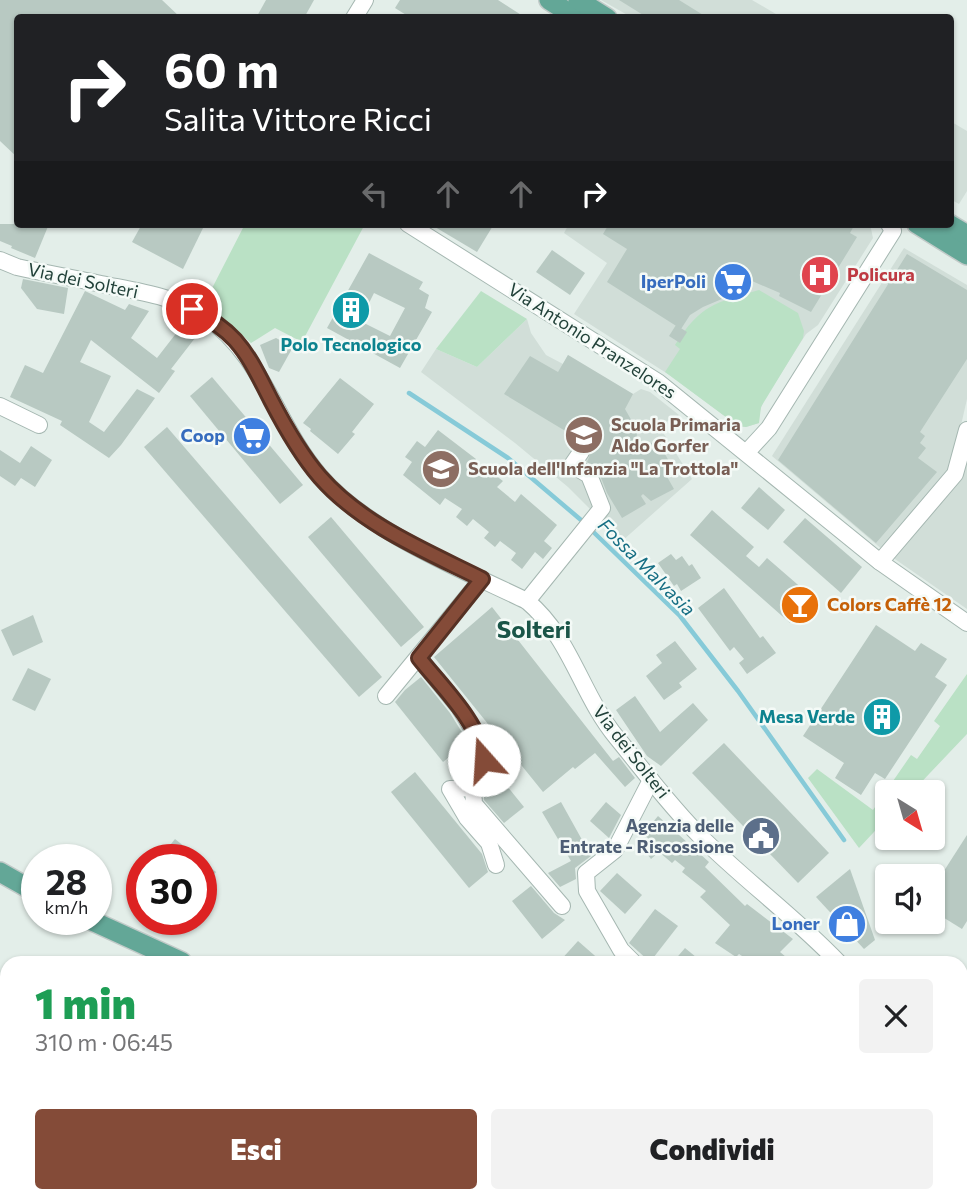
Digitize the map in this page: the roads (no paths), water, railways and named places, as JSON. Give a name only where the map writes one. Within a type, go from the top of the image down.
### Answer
[{"type":"main road","points":[[549,0],[572,14]]},
{"type":"main road","points":[[578,0],[601,14]]},
{"type":"main road","points":[[923,228],[967,255]]},
{"type":"main road","points":[[0,872],[21,884]]},
{"type":"main road","points":[[112,931],[169,956]]},
{"type":"main road","points":[[112,934],[150,956]]},
{"type":"street","name":"Via Antonio Pranzelores","points":[[414,228],[658,382],[880,562],[967,623]]},
{"type":"street","points":[[747,452],[769,428],[890,228]]},
{"type":"street","name":"Via dei Solteri","points":[[0,260],[17,267],[140,292],[192,309],[234,339],[254,365],[287,430],[320,476],[338,495],[386,529],[527,601],[550,623],[561,639],[598,714],[651,780],[714,850],[831,956]]},
{"type":"street","points":[[0,406],[39,425]]},
{"type":"street","points":[[880,562],[955,474],[967,430]]},
{"type":"street","points":[[527,601],[602,508],[589,475],[572,465],[581,452]]},
{"type":"street","points":[[386,696],[482,579]]},
{"type":"street","points":[[419,658],[466,717],[483,746],[484,769],[473,788],[474,804],[562,906]]},
{"type":"street","points":[[627,956],[587,891],[586,873],[615,850],[651,780]]},
{"type":"street","points":[[473,788],[450,789],[467,818],[489,842],[496,865]]},
{"type":"waterway","name":"Fossa Malvasia","points":[[409,393],[508,458],[581,520],[680,616],[738,691],[844,840]]},
{"type":"place","name":"Policura","points":[[820,275]]},
{"type":"place","name":"IperPoli","points":[[733,282]]},
{"type":"place","name":"Polo Tecnologico","points":[[351,310]]},
{"type":"place","name":"Scuola Primaria Aldo Gorfer","points":[[584,435]]},
{"type":"place","name":"Coop","points":[[252,436]]},
{"type":"place","name":"Scuola dell'Infanzia \"La Trottola\"","points":[[441,469]]},
{"type":"place","name":"Colors Caffè 12","points":[[800,605]]},
{"type":"place","name":"Mesa Verde","points":[[882,717]]},
{"type":"place","name":"Agenzia delle Entrate - Riscossione","points":[[761,836]]},
{"type":"place","name":"Loner","points":[[847,924]]},
{"type":"district","name":"Solteri","points":[[534,630]]}]
